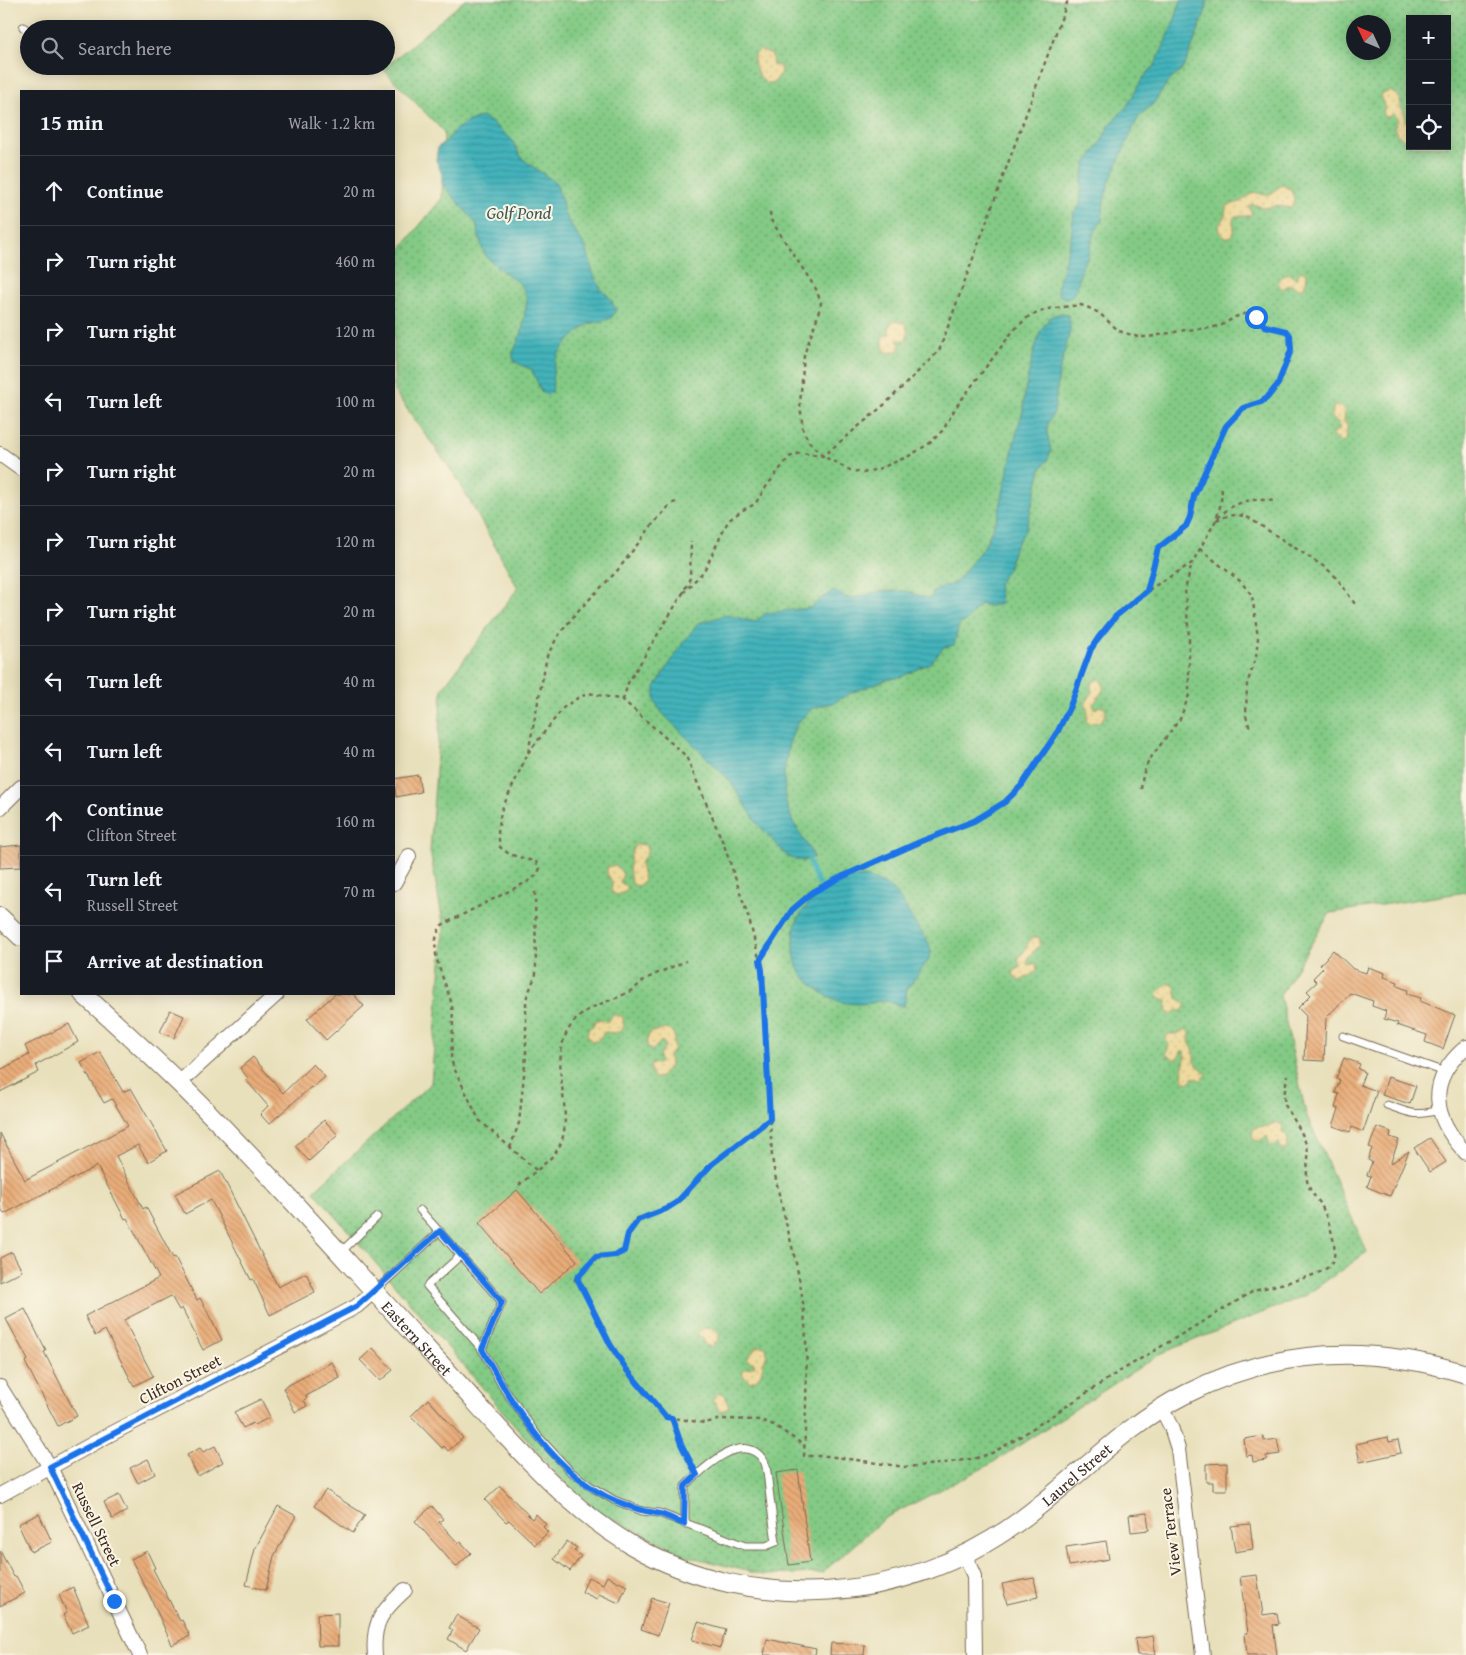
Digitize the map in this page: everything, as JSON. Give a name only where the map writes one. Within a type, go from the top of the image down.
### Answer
[{"type":"street","points":[[0,454],[20,468]]},
{"type":"street","points":[[0,808],[20,788]]},
{"type":"street","points":[[395,881],[409,856]]},
{"type":"street","points":[[0,917],[20,936]]},
{"type":"street","name":"Eastern Street","points":[[84,995],[179,1083],[273,1180],[374,1292],[566,1498],[601,1526],[624,1540],[686,1570]]},
{"type":"street","points":[[179,1083],[276,995]]},
{"type":"street","points":[[1466,1047],[1454,1057],[1445,1072],[1438,1091],[1438,1110],[1446,1128],[1466,1153]]},
{"type":"street","name":"Clifton Street","points":[[0,1495],[50,1467],[329,1322],[357,1306],[374,1292]]},
{"type":"street","name":"Laurel Street","points":[[686,1570],[730,1584],[785,1592],[816,1592],[859,1588],[890,1582],[924,1572],[965,1556],[1021,1520],[1132,1428],[1161,1408],[1211,1382],[1237,1372],[1268,1363],[1308,1356],[1347,1354],[1381,1356],[1436,1365],[1466,1374]]},
{"type":"street","name":"Russell Street","points":[[0,1387],[50,1467],[140,1655]]},
{"type":"street","name":"View Terrace","points":[[1161,1408],[1172,1427],[1178,1449],[1203,1655]]},
{"type":"street","points":[[965,1556],[974,1576],[975,1655]]},
{"type":"street","points":[[375,1655],[376,1631],[380,1618],[387,1606],[405,1590]]},
{"type":"lane","points":[[1343,1036],[1445,1072]]},
{"type":"lane","points":[[1387,1105],[1414,1114],[1438,1110]]},
{"type":"lane","points":[[420,1210],[502,1302],[482,1349]]},
{"type":"lane","points":[[340,1253],[377,1217]]},
{"type":"lane","points":[[374,1292],[440,1231]]},
{"type":"lane","points":[[461,1255],[426,1286],[482,1349],[504,1387],[537,1434],[570,1471],[590,1486],[614,1500],[642,1511],[659,1514],[684,1524],[745,1546],[766,1546],[776,1542],[765,1462],[754,1450],[744,1448],[732,1450],[697,1475],[685,1486],[684,1524]]},
{"type":"path","points":[[683,593],[704,571],[728,521],[741,511],[755,504],[788,457],[800,453],[823,456],[884,405],[939,351],[1068,0]]},
{"type":"path","points":[[770,212],[771,220],[816,289],[821,303],[804,355],[800,404],[803,430],[809,442],[823,456],[840,466],[863,473],[881,468],[909,456],[930,443],[943,430],[960,402],[1013,331],[1028,317],[1046,309],[1081,305],[1099,313],[1119,330],[1129,335],[1149,338],[1185,330],[1222,325],[1242,314],[1253,314],[1265,326],[1286,331],[1290,335],[1291,350],[1272,392],[1261,402],[1243,408],[1226,426],[1194,496],[1190,517],[1186,526],[1158,548],[1147,591]]},
{"type":"path","points":[[1141,789],[1149,760],[1180,719],[1190,695],[1189,637],[1185,590],[1192,563],[1216,520],[1221,503],[1222,488]]},
{"type":"path","points":[[1216,520],[1232,505],[1261,499],[1273,501]]},
{"type":"path","points":[[528,752],[547,656],[558,636],[576,612],[617,571],[664,511],[679,500]]},
{"type":"path","points":[[1216,520],[1229,515],[1239,514],[1249,518],[1326,568],[1337,578],[1357,607]]},
{"type":"path","points":[[623,700],[628,683],[683,593],[690,578],[691,541]]},
{"type":"path","points":[[1200,549],[1240,581],[1252,595],[1258,638],[1256,657],[1247,684],[1246,716],[1250,729]]},
{"type":"path","points":[[760,960],[792,910],[813,892],[839,878],[922,841],[974,821],[1005,802],[1022,785],[1058,731],[1070,706],[1091,649],[1099,637],[1116,616],[1147,591],[1192,563]]},
{"type":"path","points":[[536,1170],[479,1120],[453,1066],[451,1058],[452,1008],[436,954],[435,943],[436,936],[442,925],[527,882],[537,875],[540,868],[536,862],[509,854],[500,847],[498,832],[500,811],[528,752],[564,707],[589,693],[623,700],[686,756],[724,845],[749,919],[762,970],[770,1119],[776,1183],[803,1302],[807,1370],[804,1456],[828,1456],[905,1467],[977,1458],[992,1453],[1117,1373],[1252,1292],[1312,1276],[1327,1268],[1332,1262],[1335,1253],[1334,1240],[1323,1210],[1308,1186],[1308,1153],[1306,1144],[1285,1105],[1287,1075]]},
{"type":"path","points":[[510,1148],[519,1123],[526,1055],[526,999],[536,974],[535,891]]},
{"type":"path","points":[[519,1185],[556,1151],[563,1136],[564,1115],[560,1066],[563,1042],[573,1023],[592,1006],[632,990],[643,981],[686,961]]},
{"type":"path","points":[[574,1281],[596,1257],[616,1255],[624,1251],[628,1234],[638,1220],[666,1209],[677,1202],[712,1164],[770,1119]]},
{"type":"path","points":[[577,1278],[610,1344],[626,1369],[666,1417],[705,1423],[736,1419],[760,1420],[774,1425],[805,1446]]},
{"type":"path","points":[[672,1418],[681,1444],[697,1475]]},
{"type":"green space","points":[[465,0],[1466,0],[1466,892],[1330,913],[1280,995],[1306,1114],[1367,1252],[1306,1295],[1160,1354],[989,1465],[885,1518],[822,1573],[763,1575],[687,1556],[599,1512],[559,1477],[314,1191],[431,1083],[444,928],[430,851],[442,689],[518,588],[457,478],[395,392],[395,256],[442,198],[444,132],[389,75],[395,75],[395,59]]},
{"type":"sand","points":[[760,50],[772,55],[773,66],[780,66],[781,72],[774,83],[766,83],[757,71],[754,56]]},
{"type":"sand","points":[[1391,91],[1401,99],[1399,104],[1405,113],[1406,138],[1403,139],[1397,134],[1394,127],[1398,121],[1396,116],[1393,114],[1384,117],[1383,112],[1385,108],[1381,98],[1382,94]]},
{"type":"sand","points":[[1282,185],[1290,189],[1293,196],[1294,201],[1290,208],[1278,205],[1266,208],[1252,204],[1249,206],[1252,214],[1235,216],[1233,219],[1234,230],[1231,236],[1226,238],[1219,232],[1219,226],[1225,217],[1226,206],[1240,202],[1254,192],[1267,195]]},
{"type":"sand","points":[[1300,271],[1304,271],[1307,274],[1306,283],[1303,288],[1289,284],[1283,289],[1279,285],[1278,280],[1283,276],[1288,273],[1297,278]]},
{"type":"sand","points":[[894,321],[905,323],[908,333],[906,340],[897,340],[900,345],[899,350],[889,353],[884,349],[882,339],[885,335],[890,334],[888,327]]},
{"type":"sand","points":[[1334,406],[1339,406],[1345,410],[1344,421],[1348,427],[1346,432],[1347,438],[1343,442],[1333,438],[1333,433],[1339,430],[1340,427],[1339,423],[1331,418]]},
{"type":"sand","points":[[1098,679],[1103,683],[1103,690],[1093,705],[1095,709],[1099,706],[1105,708],[1106,713],[1101,721],[1089,724],[1086,721],[1088,713],[1085,704],[1092,693],[1091,684]]},
{"type":"sand","points":[[637,844],[645,845],[647,848],[646,855],[640,864],[644,881],[638,886],[632,884],[629,869],[630,857]]},
{"type":"sand","points":[[616,865],[623,874],[620,882],[627,887],[625,892],[617,895],[611,892],[612,883],[607,873],[607,867]]},
{"type":"sand","points":[[1033,937],[1040,939],[1040,945],[1029,956],[1027,963],[1028,965],[1036,963],[1037,969],[1036,972],[1020,981],[1015,978],[1013,972],[1021,967],[1018,959]]},
{"type":"sand","points":[[1167,984],[1175,987],[1177,998],[1185,1003],[1182,1011],[1176,1010],[1172,1015],[1166,1011],[1167,1001],[1160,999],[1157,994]]},
{"type":"sand","points":[[613,1015],[623,1018],[624,1026],[621,1031],[615,1033],[605,1032],[597,1041],[591,1041],[587,1034],[589,1028],[593,1026],[595,1021],[601,1019],[607,1022]]},
{"type":"sand","points":[[665,1029],[673,1032],[674,1050],[669,1055],[670,1067],[659,1078],[654,1078],[650,1070],[651,1065],[660,1062],[659,1055],[664,1049],[665,1044],[661,1041],[653,1050],[650,1050],[647,1045],[647,1038],[652,1031]]},
{"type":"sand","points":[[1186,1029],[1190,1034],[1189,1042],[1194,1051],[1194,1062],[1207,1074],[1201,1080],[1193,1077],[1189,1083],[1184,1081],[1183,1077],[1185,1052],[1182,1050],[1177,1060],[1166,1055],[1169,1045],[1165,1038],[1168,1034],[1177,1034]]},
{"type":"sand","points":[[1277,1122],[1283,1126],[1282,1132],[1288,1138],[1287,1149],[1282,1149],[1278,1142],[1272,1146],[1270,1145],[1267,1136],[1259,1141],[1254,1140],[1252,1132],[1256,1127],[1268,1126]]},
{"type":"sand","points":[[703,1328],[713,1329],[719,1334],[719,1340],[714,1343],[713,1347],[705,1345],[703,1338],[697,1334]]},
{"type":"sand","points":[[757,1346],[766,1347],[767,1355],[758,1379],[750,1382],[744,1377],[742,1372],[755,1366],[754,1363],[747,1359]]},
{"type":"sand","points":[[718,1393],[726,1396],[729,1406],[721,1411],[712,1400]]},
{"type":"water","points":[[1181,0],[1208,0],[1186,63],[1182,70],[1168,82],[1153,104],[1140,115],[1135,124],[1109,183],[1104,201],[1102,221],[1093,236],[1089,253],[1081,269],[1077,289],[1070,298],[1066,298],[1059,294],[1057,289],[1071,238],[1074,212],[1080,206],[1082,180],[1086,163],[1097,149],[1109,126],[1127,106],[1143,78],[1155,65],[1173,25]]},
{"type":"water","name":"Golf Pond","points":[[482,117],[491,122],[512,140],[521,157],[556,183],[564,214],[587,250],[593,273],[601,289],[610,298],[616,310],[609,319],[586,326],[563,348],[556,359],[553,388],[551,393],[548,394],[544,394],[541,391],[532,370],[515,362],[513,358],[513,353],[522,332],[527,300],[524,290],[518,282],[486,256],[482,248],[476,223],[442,184],[442,174],[436,160],[438,147],[446,142],[454,131],[469,121]]},
{"type":"water","points":[[1062,313],[1068,315],[1070,331],[1059,373],[1054,413],[1048,422],[1047,432],[1051,451],[1041,469],[1026,529],[1014,548],[1009,567],[998,584],[1001,604],[990,606],[980,604],[967,620],[959,625],[954,645],[944,647],[930,663],[901,677],[889,679],[851,693],[833,703],[813,708],[797,723],[789,743],[784,773],[786,803],[793,822],[814,857],[803,861],[788,857],[757,823],[730,781],[663,714],[655,702],[655,687],[680,647],[698,623],[727,615],[755,622],[766,613],[810,608],[834,591],[847,598],[854,598],[880,591],[906,591],[930,599],[934,592],[941,587],[951,585],[958,580],[985,545],[998,516],[1023,411],[1025,390],[1032,359],[1040,332],[1052,316]]},
{"type":"water","points":[[864,877],[883,884],[894,892],[929,943],[931,952],[928,961],[907,989],[904,1007],[884,1001],[857,1004],[838,1001],[824,994],[804,977],[796,963],[794,948],[795,926],[809,903],[816,896],[834,885],[854,878]]},
{"type":"building","points":[[418,775],[421,792],[396,797],[395,779]]},
{"type":"building","points":[[20,845],[20,867],[0,868],[0,847]]},
{"type":"building","points":[[1333,950],[1353,969],[1366,973],[1368,967],[1385,973],[1384,977],[1398,982],[1397,986],[1408,990],[1407,994],[1421,998],[1420,1001],[1455,1015],[1443,1049],[1425,1042],[1427,1035],[1384,1019],[1386,1011],[1372,1006],[1373,1001],[1350,993],[1326,1018],[1324,1061],[1304,1060],[1306,1016],[1298,1008],[1311,995],[1307,991],[1317,982],[1313,978],[1323,968],[1320,965]]},
{"type":"building","points":[[334,995],[354,995],[364,1006],[326,1040],[307,1019]]},
{"type":"building","points":[[170,1010],[184,1016],[174,1038],[160,1032]]},
{"type":"building","points":[[69,1024],[78,1042],[36,1065],[39,1072],[0,1092],[0,1070],[29,1055],[25,1046]]},
{"type":"building","points":[[100,1052],[123,1092],[131,1088],[167,1151],[148,1162],[138,1145],[116,1156],[143,1209],[146,1207],[197,1300],[200,1298],[222,1340],[203,1350],[182,1308],[179,1310],[171,1296],[124,1320],[153,1376],[134,1386],[105,1330],[95,1336],[85,1316],[159,1278],[97,1166],[4,1214],[0,1206],[0,1133],[25,1180],[128,1126],[112,1099],[104,1103],[81,1063]]},
{"type":"building","points":[[253,1057],[283,1093],[313,1064],[325,1077],[269,1124],[260,1114],[268,1106],[246,1080],[249,1079],[240,1068]]},
{"type":"building","points":[[1344,1058],[1360,1064],[1358,1069],[1365,1072],[1360,1085],[1377,1091],[1363,1132],[1352,1127],[1350,1132],[1333,1126],[1339,1109],[1335,1108],[1339,1094],[1335,1093],[1340,1080],[1336,1079]]},
{"type":"building","points":[[1388,1077],[1416,1086],[1410,1104],[1382,1095]]},
{"type":"building","points":[[324,1120],[338,1135],[309,1161],[295,1146]]},
{"type":"building","points":[[1377,1127],[1391,1132],[1390,1137],[1399,1140],[1390,1164],[1409,1151],[1390,1196],[1367,1187],[1371,1176],[1367,1175],[1372,1162],[1368,1160],[1372,1148],[1369,1147]]},
{"type":"building","points":[[1430,1138],[1446,1162],[1430,1172],[1414,1148]]},
{"type":"building","points":[[220,1171],[278,1287],[306,1273],[315,1292],[270,1315],[211,1200],[185,1214],[175,1194]]},
{"type":"building","points":[[517,1190],[577,1261],[539,1294],[479,1223]]},
{"type":"building","points":[[12,1252],[22,1271],[0,1282],[0,1258]]},
{"type":"building","points":[[25,1309],[46,1351],[44,1352],[77,1416],[58,1426],[25,1362],[28,1360],[6,1319]]},
{"type":"building","points":[[373,1348],[393,1370],[380,1381],[360,1360]]},
{"type":"building","points":[[332,1362],[340,1378],[306,1396],[307,1398],[304,1400],[307,1406],[295,1412],[283,1388]]},
{"type":"building","points":[[261,1399],[270,1417],[255,1425],[253,1423],[243,1428],[234,1412]]},
{"type":"building","points":[[428,1399],[463,1438],[448,1451],[444,1446],[442,1448],[411,1416]]},
{"type":"building","points":[[1263,1436],[1264,1441],[1277,1439],[1280,1454],[1266,1456],[1266,1460],[1253,1462],[1252,1455],[1246,1456],[1244,1439]]},
{"type":"building","points":[[1388,1437],[1389,1442],[1398,1440],[1401,1453],[1360,1462],[1356,1444]]},
{"type":"building","points":[[215,1446],[223,1462],[198,1476],[187,1455],[200,1448],[203,1452]]},
{"type":"building","points":[[148,1459],[155,1474],[138,1483],[130,1468]]},
{"type":"building","points":[[1227,1463],[1227,1490],[1213,1490],[1213,1482],[1206,1482],[1206,1464]]},
{"type":"building","points":[[798,1470],[810,1562],[789,1565],[776,1473]]},
{"type":"building","points":[[500,1486],[532,1519],[536,1514],[546,1524],[543,1527],[548,1532],[535,1545],[509,1520],[506,1522],[485,1500]]},
{"type":"building","points":[[326,1490],[365,1515],[353,1533],[314,1506]]},
{"type":"building","points":[[119,1495],[127,1511],[112,1519],[104,1502]]},
{"type":"building","points":[[278,1506],[296,1516],[274,1556],[266,1590],[246,1585],[255,1549]]},
{"type":"building","points":[[432,1506],[443,1519],[439,1522],[458,1543],[460,1541],[471,1553],[456,1567],[415,1521]]},
{"type":"building","points":[[1147,1513],[1149,1530],[1131,1532],[1129,1515]]},
{"type":"building","points":[[39,1514],[52,1542],[31,1552],[18,1524]]},
{"type":"building","points":[[1250,1524],[1253,1549],[1235,1552],[1231,1526]]},
{"type":"building","points":[[567,1541],[577,1548],[574,1551],[581,1556],[570,1571],[554,1559]]},
{"type":"building","points":[[1106,1541],[1109,1559],[1069,1566],[1066,1547]]},
{"type":"building","points":[[0,1551],[25,1593],[0,1606]]},
{"type":"building","points":[[147,1551],[155,1568],[153,1569],[180,1621],[182,1620],[190,1636],[172,1645],[131,1559]]},
{"type":"building","points":[[1257,1575],[1263,1615],[1277,1613],[1279,1624],[1273,1625],[1277,1655],[1247,1655],[1245,1633],[1248,1633],[1240,1577]]},
{"type":"building","points":[[607,1576],[627,1586],[619,1603],[599,1594],[597,1599],[582,1592],[588,1577],[603,1584]]},
{"type":"building","points":[[1034,1578],[1038,1597],[1007,1604],[1002,1584]]},
{"type":"building","points":[[73,1587],[89,1625],[72,1633],[63,1615],[67,1613],[59,1595]]},
{"type":"building","points":[[652,1598],[669,1603],[658,1635],[641,1629]]},
{"type":"building","points":[[338,1613],[338,1646],[318,1646],[317,1614]]},
{"type":"building","points":[[456,1615],[479,1628],[466,1650],[448,1639],[453,1630],[449,1628]]},
{"type":"building","points":[[698,1622],[726,1630],[720,1648],[692,1640]]},
{"type":"building","points":[[1153,1636],[1156,1655],[1137,1655],[1135,1639]]},
{"type":"building","points":[[767,1639],[816,1649],[815,1655],[764,1655]]},
{"type":"building","points":[[831,1643],[865,1645],[864,1655],[830,1655]]},
{"type":"waterway","points":[[809,860],[819,884]]},
{"type":"route","points":[[114,1601],[50,1467],[357,1306],[440,1231],[502,1302],[482,1349],[504,1387],[555,1456],[570,1471],[590,1486],[614,1500],[684,1524],[685,1486],[697,1475],[681,1444],[672,1418],[666,1417],[626,1369],[610,1344],[577,1278],[596,1257],[616,1255],[624,1251],[628,1234],[638,1220],[649,1214],[666,1209],[677,1202],[712,1164],[770,1119],[767,1038],[760,960],[792,910],[813,892],[839,878],[922,841],[974,821],[1005,802],[1022,785],[1058,731],[1070,706],[1091,649],[1116,616],[1147,591],[1158,548],[1186,526],[1190,517],[1194,496],[1222,432],[1231,419],[1243,408],[1267,398],[1278,384],[1291,350],[1290,335],[1280,329],[1270,329],[1256,317]]}]
